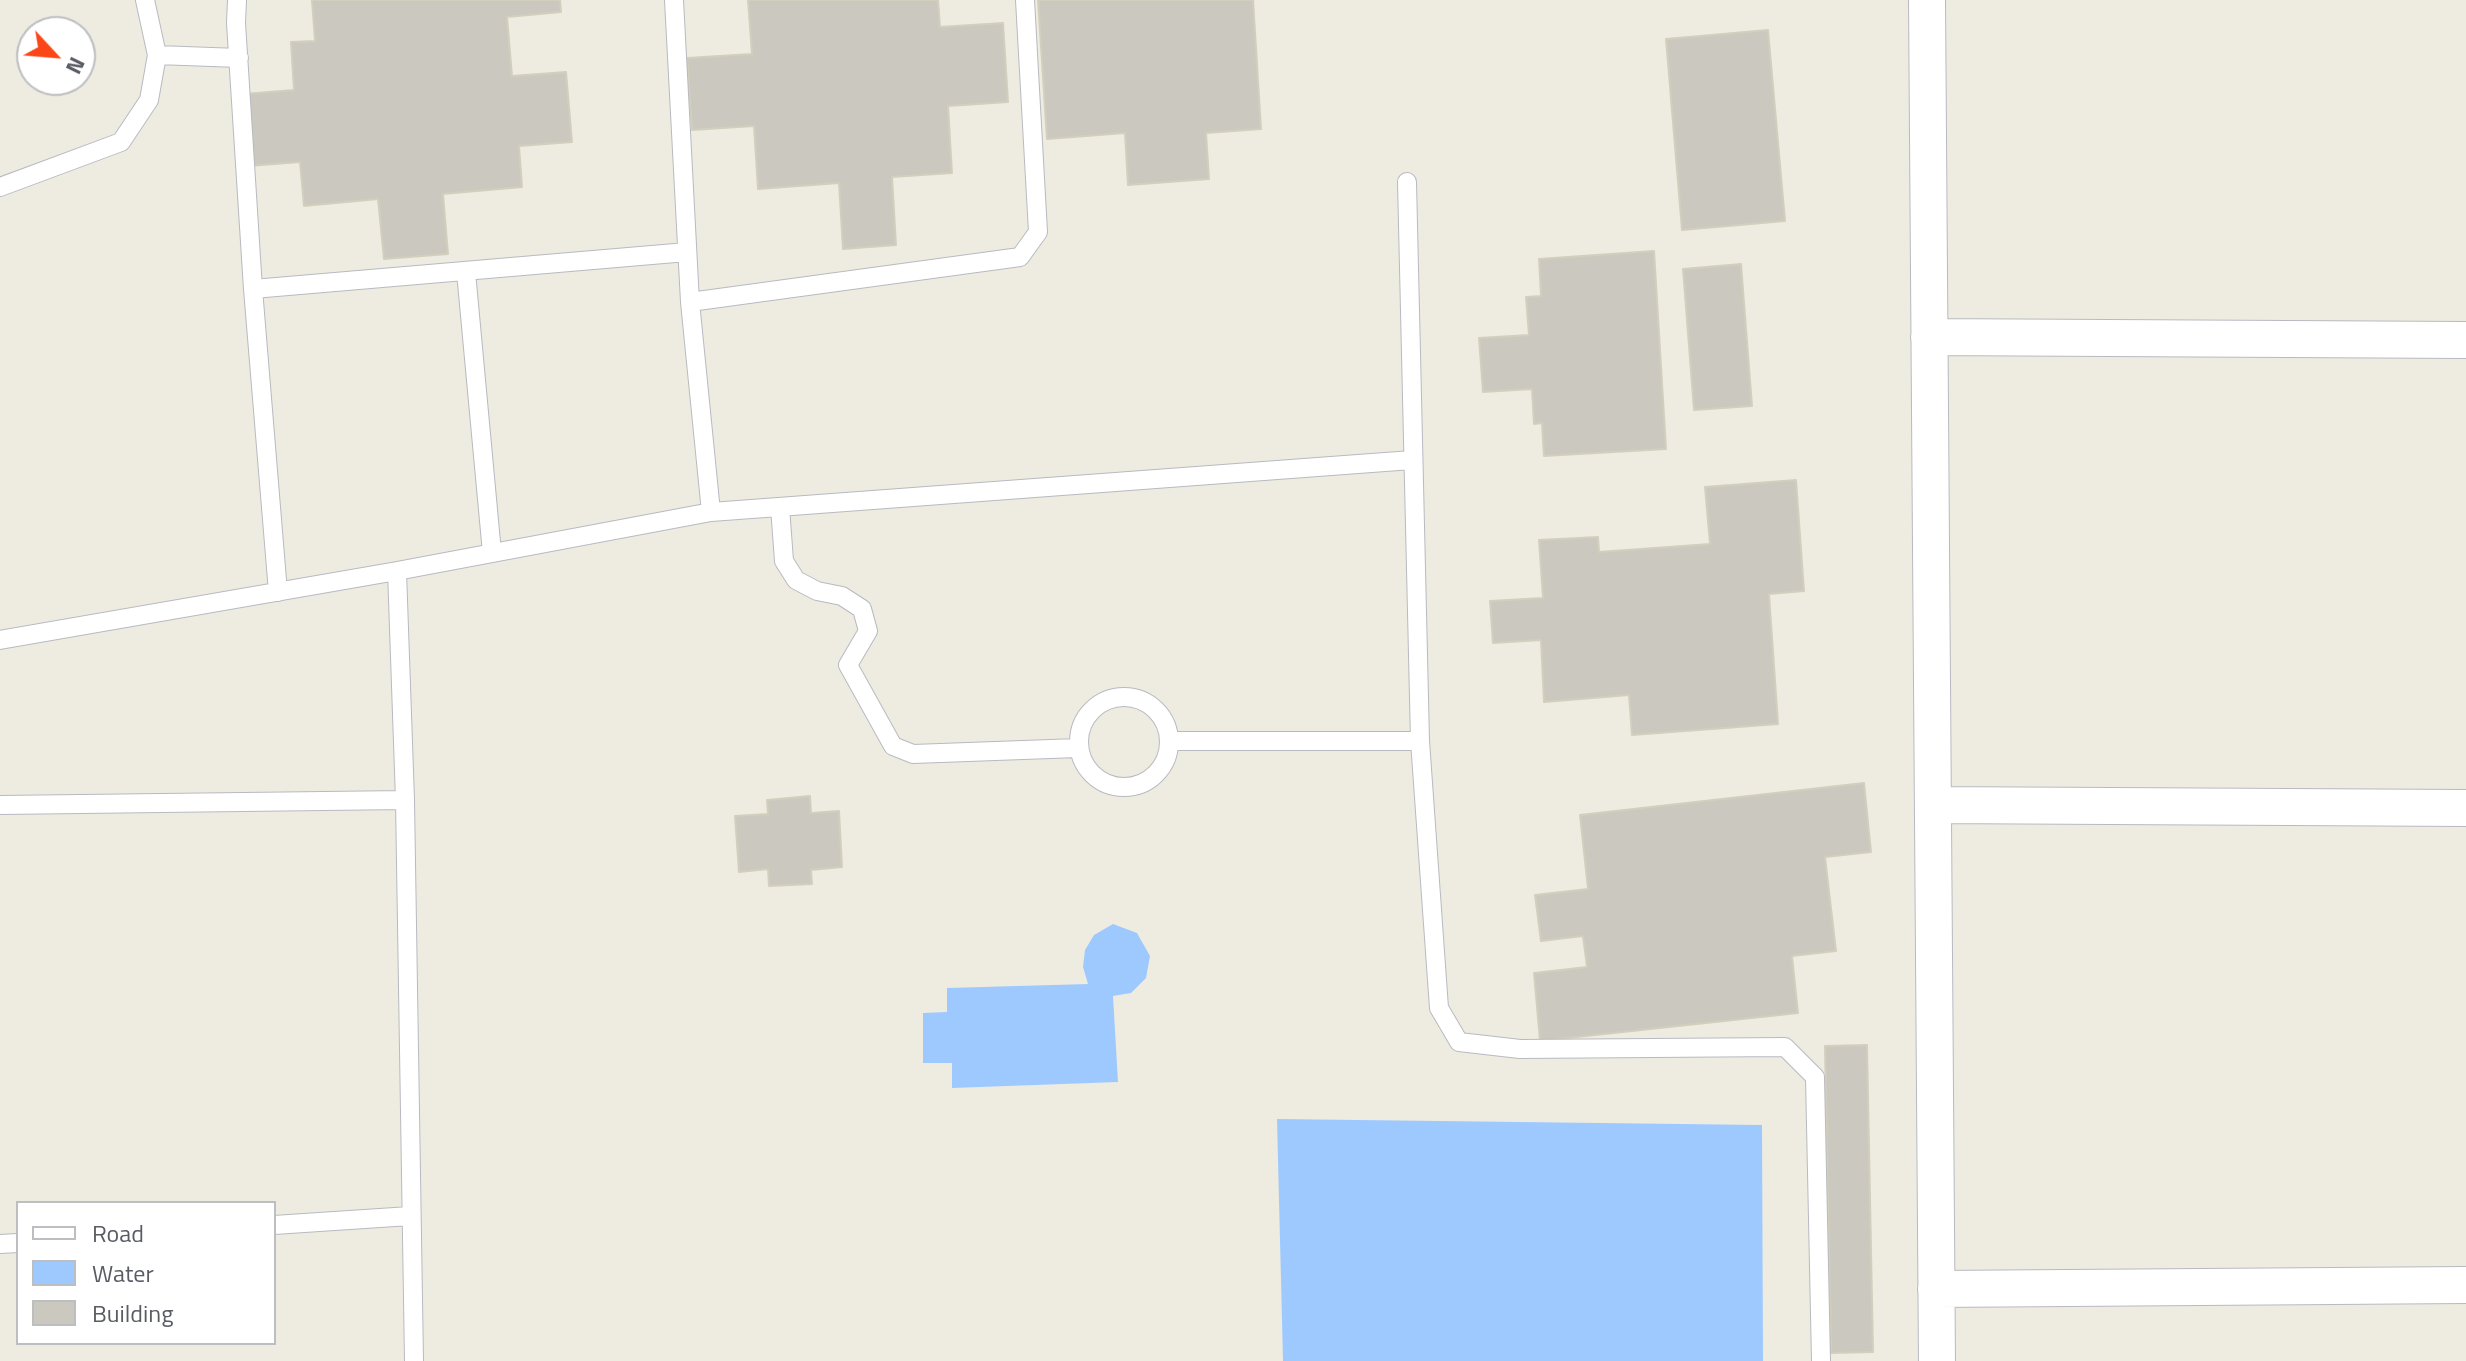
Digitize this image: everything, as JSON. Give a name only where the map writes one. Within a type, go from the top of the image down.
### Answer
[{"type":"street","points":[[1927,0],[1937,1361]]},
{"type":"street","points":[[1929,337],[2466,340]]},
{"type":"street","points":[[1933,805],[2466,808]]},
{"type":"street","points":[[1936,1289],[2466,1285]]},
{"type":"lane","points":[[0,187],[121,142],[149,100],[157,55],[145,0]]},
{"type":"lane","points":[[237,0],[253,289],[278,592]]},
{"type":"lane","points":[[674,0],[690,302],[711,512]]},
{"type":"lane","points":[[690,302],[1020,257],[1038,232],[1025,0]]},
{"type":"lane","points":[[157,55],[239,58]]},
{"type":"lane","points":[[1407,182],[1420,741],[1439,1008],[1459,1042],[1520,1049],[1785,1047],[1815,1077],[1821,1361]]},
{"type":"lane","points":[[253,289],[687,252]]},
{"type":"lane","points":[[466,272],[492,553]]},
{"type":"lane","points":[[0,640],[397,571],[711,512],[1412,460]]},
{"type":"lane","points":[[780,507],[784,561],[796,580],[817,591],[842,596],[862,609],[868,631],[848,665],[893,746],[913,754],[1078,748]]},
{"type":"lane","points":[[397,571],[405,800],[414,1361]]},
{"type":"lane","points":[[1121,697],[1139,699],[1155,709],[1166,724],[1169,741],[1164,764],[1148,781],[1127,789],[1104,784],[1087,769],[1078,748],[1080,729],[1089,713],[1102,702],[1121,697]]},
{"type":"lane","points":[[1169,741],[1420,741]]},
{"type":"lane","points":[[0,805],[405,800]]},
{"type":"lane","points":[[276,1225],[410,1216]]},
{"type":"water","points":[[1113,924],[1137,933],[1150,956],[1146,978],[1131,993],[1113,996],[1118,1082],[952,1088],[952,1063],[923,1063],[923,1013],[947,1012],[947,988],[1088,984],[1083,967],[1085,950],[1094,935]]},
{"type":"water","points":[[1277,1119],[1762,1125],[1763,1361],[1283,1361]]},
{"type":"building","points":[[312,0],[560,0],[561,12],[507,17],[512,76],[566,72],[572,142],[519,146],[522,187],[443,194],[448,254],[384,259],[378,199],[304,206],[300,162],[249,166],[244,94],[294,90],[291,42],[315,41]]},
{"type":"building","points":[[748,0],[938,0],[940,27],[1003,23],[1008,102],[948,106],[952,173],[892,177],[896,245],[843,249],[839,183],[758,189],[754,126],[692,130],[687,58],[752,54]]},
{"type":"building","points":[[1038,0],[1253,0],[1261,129],[1206,133],[1209,179],[1128,185],[1125,133],[1047,139]]},
{"type":"building","points":[[1768,30],[1785,221],[1682,230],[1666,39]]},
{"type":"building","points":[[1654,251],[1666,449],[1544,456],[1542,423],[1534,424],[1532,389],[1483,392],[1479,338],[1529,335],[1526,297],[1541,296],[1539,259]]},
{"type":"building","points":[[1741,264],[1752,406],[1694,410],[1683,269]]},
{"type":"building","points":[[1796,480],[1804,591],[1769,594],[1778,724],[1632,735],[1629,695],[1544,702],[1541,640],[1493,643],[1490,601],[1543,598],[1539,540],[1598,537],[1599,552],[1710,544],[1705,487]]},
{"type":"building","points":[[1864,783],[1871,852],[1825,857],[1836,951],[1792,956],[1798,1013],[1540,1041],[1534,973],[1587,967],[1583,936],[1541,941],[1535,895],[1588,889],[1580,815]]},
{"type":"building","points":[[810,796],[811,813],[839,811],[842,867],[811,870],[812,884],[769,886],[768,869],[739,872],[735,816],[768,814],[767,800]]},
{"type":"building","points":[[1867,1045],[1873,1352],[1831,1353],[1825,1046]]}]
